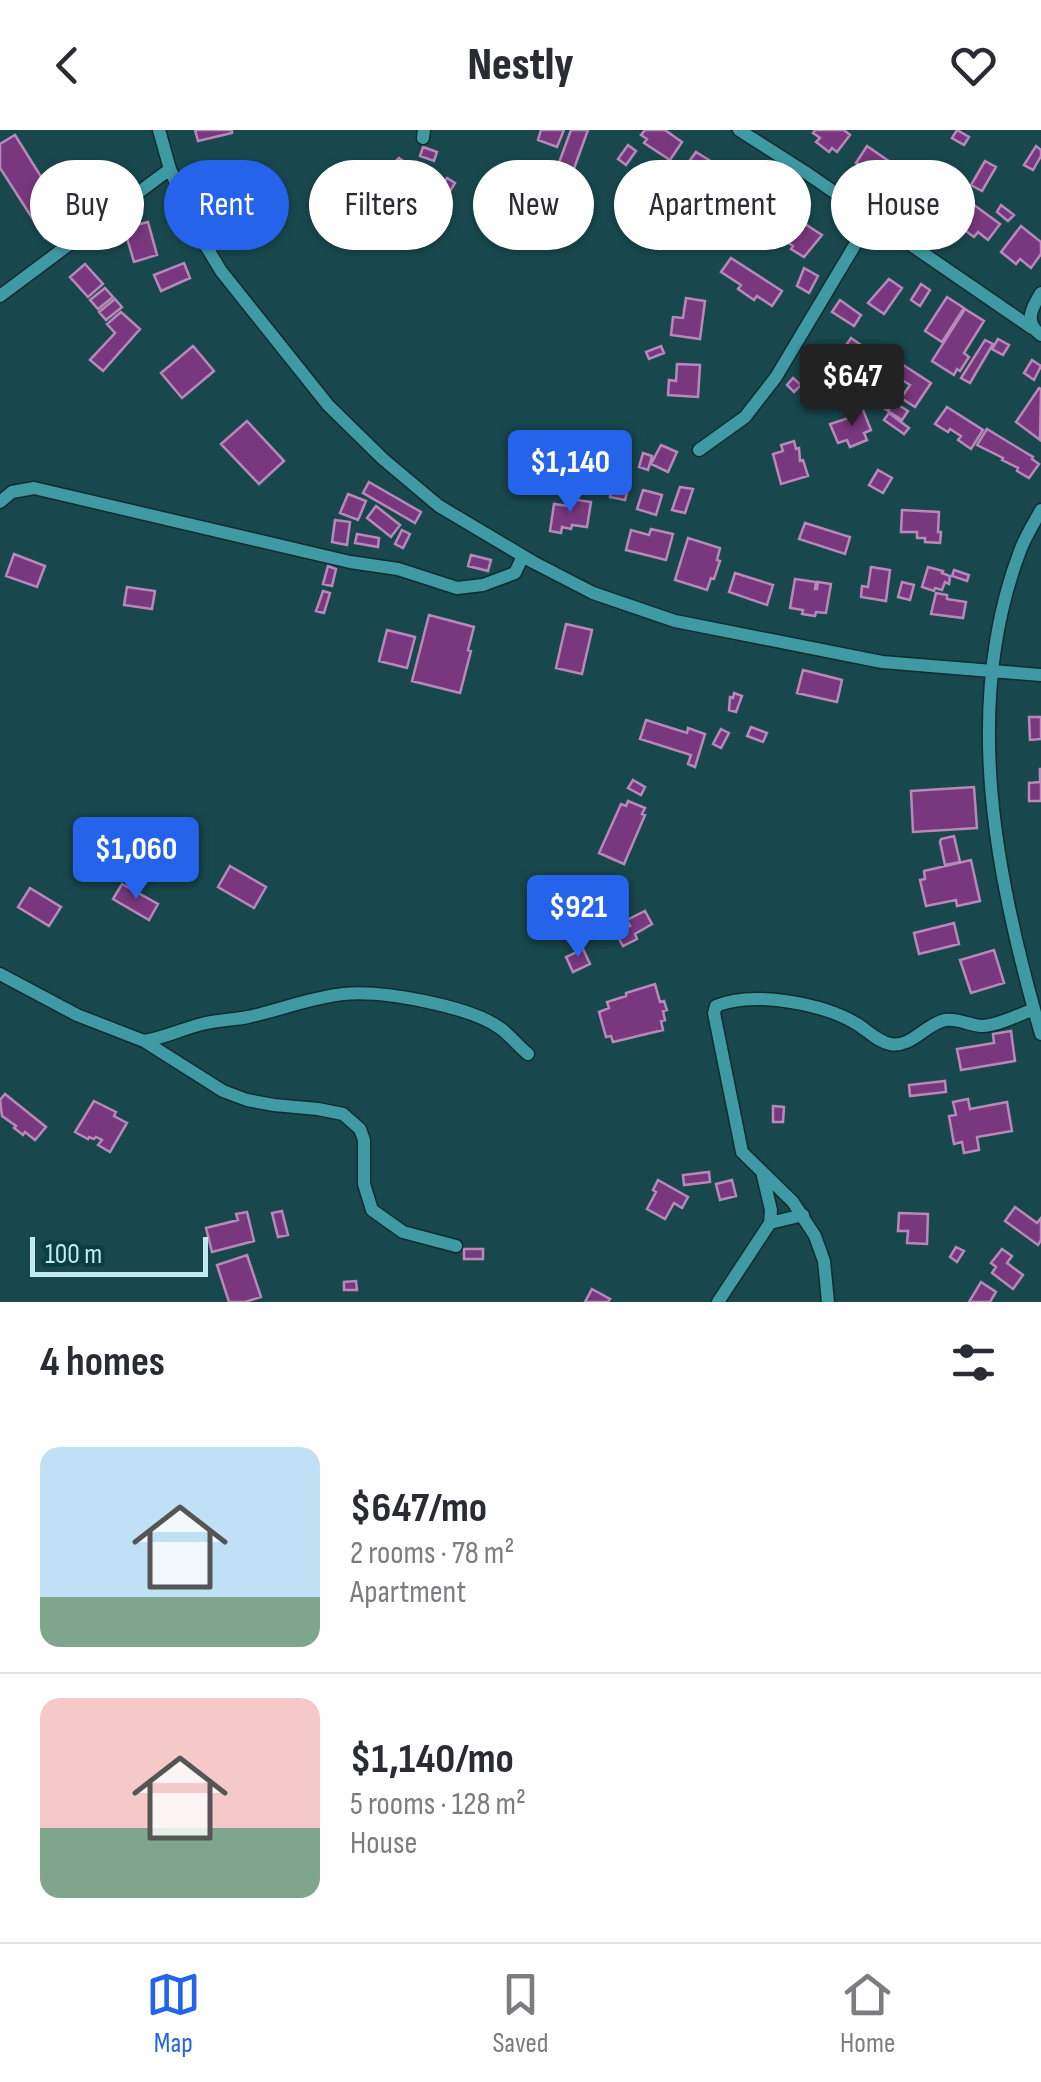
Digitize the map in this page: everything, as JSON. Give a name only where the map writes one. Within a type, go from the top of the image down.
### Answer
[{"type":"street","points":[[159,130],[167,160]]},
{"type":"street","points":[[738,130],[831,192]]},
{"type":"street","points":[[0,296],[164,173]]},
{"type":"street","points":[[208,250],[328,405],[383,460],[439,506],[522,556],[594,592],[675,621],[882,662],[1041,675]]},
{"type":"street","points":[[699,450],[745,417],[776,377],[852,250]]},
{"type":"street","points":[[918,250],[1037,332]]},
{"type":"street","points":[[1037,332],[1030,319],[1031,308],[1041,293]]},
{"type":"street","points":[[0,502],[12,492],[34,488],[331,558],[398,568],[457,588],[482,585],[515,573],[522,556]]},
{"type":"street","points":[[1041,510],[1020,548],[1000,616],[988,739],[998,852],[1041,1034]]},
{"type":"street","points":[[0,974],[76,1016],[144,1041],[223,1091],[260,1102],[343,1114],[360,1129],[364,1140],[364,1184],[372,1210],[402,1232],[456,1246]]},
{"type":"street","points":[[144,1041],[342,994],[384,994],[442,1006],[488,1022],[502,1029],[528,1054]]},
{"type":"street","points":[[828,1302],[824,1261],[803,1215],[742,1152],[714,1013],[716,1006],[735,1000],[782,1001],[822,1008],[889,1044],[908,1042],[946,1020],[980,1026],[997,1024],[1034,1009]]},
{"type":"street","points":[[718,1302],[770,1222],[763,1172]]},
{"type":"street","points":[[770,1222],[803,1215]]},
{"type":"building","points":[[195,130],[232,130],[232,133],[198,141]]},
{"type":"building","points":[[541,130],[564,130],[557,147],[538,140]]},
{"type":"building","points":[[571,130],[588,130],[577,160],[560,160]]},
{"type":"building","points":[[645,130],[665,130],[682,142],[670,160],[644,143],[647,139],[641,135]]},
{"type":"building","points":[[844,130],[850,135],[837,152],[832,148],[829,152],[816,142],[820,138],[813,133]]},
{"type":"building","points":[[957,130],[969,137],[964,145],[952,138]]},
{"type":"building","points":[[15,135],[31,160],[30,215],[0,168],[0,144]]},
{"type":"building","points":[[628,145],[636,151],[630,160],[618,159]]},
{"type":"building","points":[[867,146],[887,160],[858,160]]},
{"type":"building","points":[[1036,146],[1041,156],[1033,170],[1024,165]]},
{"type":"building","points":[[423,147],[437,152],[434,160],[420,156]]},
{"type":"building","points":[[696,152],[709,160],[690,160]]},
{"type":"building","points":[[985,161],[996,167],[982,191],[975,187],[975,178]]},
{"type":"building","points":[[1001,205],[1014,215],[1008,221],[997,212]]},
{"type":"building","points":[[975,206],[1000,224],[988,240],[978,232],[975,236]]},
{"type":"building","points":[[148,222],[157,255],[134,262],[130,250],[144,250],[144,223]]},
{"type":"building","points":[[1021,226],[1041,242],[1041,254],[1031,268],[1020,259],[1016,264],[1001,252]]},
{"type":"building","points":[[811,228],[822,235],[811,248]]},
{"type":"building","points":[[731,258],[782,291],[772,306],[757,296],[754,300],[738,289],[741,285],[721,272]]},
{"type":"building","points":[[184,263],[190,278],[161,291],[154,275]]},
{"type":"building","points":[[85,264],[103,284],[88,297],[70,277]]},
{"type":"building","points":[[804,268],[818,276],[809,293],[797,286]]},
{"type":"building","points":[[889,279],[902,288],[884,314],[868,303]]},
{"type":"building","points":[[921,284],[930,290],[920,306],[911,300]]},
{"type":"building","points":[[105,288],[113,297],[98,309],[90,300]]},
{"type":"building","points":[[947,297],[964,308],[942,342],[925,331]]},
{"type":"building","points":[[686,298],[705,301],[700,339],[671,335],[673,317],[683,318]]},
{"type":"building","points":[[115,299],[122,307],[106,320],[99,312]]},
{"type":"building","points":[[840,300],[861,315],[854,326],[832,312]]},
{"type":"building","points":[[965,309],[984,321],[964,353],[969,357],[954,375],[932,361]]},
{"type":"building","points":[[121,312],[140,329],[103,371],[90,360],[115,333],[107,324]]},
{"type":"building","points":[[851,338],[864,347],[854,362],[862,368],[854,379],[833,364]]},
{"type":"building","points":[[998,339],[1009,345],[1003,355],[992,349]]},
{"type":"building","points":[[985,340],[993,344],[970,383],[961,378]]},
{"type":"building","points":[[193,346],[214,371],[182,398],[161,373]]},
{"type":"building","points":[[661,346],[664,353],[649,359],[646,352]]},
{"type":"building","points":[[894,359],[931,383],[915,407],[901,398],[910,385],[886,370]]},
{"type":"building","points":[[1032,360],[1041,366],[1034,380],[1024,373]]},
{"type":"building","points":[[677,364],[700,365],[698,397],[668,395],[669,380],[676,381]]},
{"type":"building","points":[[824,373],[843,384],[835,397],[816,385]]},
{"type":"building","points":[[793,378],[801,385],[794,392],[787,385]]},
{"type":"building","points":[[867,380],[878,387],[870,399],[859,392]]},
{"type":"building","points":[[1041,389],[1040,440],[1016,422]]},
{"type":"building","points":[[877,391],[894,402],[888,411],[871,399]]},
{"type":"building","points":[[894,402],[908,411],[902,420],[888,411]]},
{"type":"building","points":[[947,407],[983,430],[971,449],[958,440],[961,436],[935,424]]},
{"type":"building","points":[[863,410],[871,430],[864,433],[867,440],[850,447],[847,440],[838,443],[830,424]]},
{"type":"building","points":[[889,413],[909,428],[904,434],[884,420]]},
{"type":"building","points":[[247,421],[284,461],[259,484],[221,444]]},
{"type":"building","points":[[987,429],[1039,464],[1029,478],[977,445]]},
{"type":"building","points":[[794,441],[808,476],[781,484],[773,454],[783,451],[781,445]]},
{"type":"building","points":[[661,445],[677,452],[668,472],[651,464]]},
{"type":"building","points":[[643,453],[652,456],[648,470],[639,467]]},
{"type":"building","points":[[878,470],[892,478],[883,493],[869,485]]},
{"type":"building","points":[[369,482],[421,512],[415,523],[363,493]]},
{"type":"building","points":[[613,482],[629,485],[625,500],[610,497]]},
{"type":"building","points":[[680,487],[693,489],[685,513],[672,510]]},
{"type":"building","points":[[643,490],[662,495],[656,515],[637,509]]},
{"type":"building","points":[[348,494],[366,501],[358,520],[340,513]]},
{"type":"building","points":[[570,499],[591,502],[587,527],[572,525],[571,529],[562,527],[561,533],[550,531],[554,504],[569,506]]},
{"type":"building","points":[[376,506],[400,525],[391,537],[367,518]]},
{"type":"building","points":[[902,510],[939,512],[940,543],[925,542],[925,538],[917,538],[917,532],[901,532]]},
{"type":"building","points":[[335,520],[350,522],[347,545],[332,542]]},
{"type":"building","points":[[805,523],[850,537],[845,554],[799,539]]},
{"type":"building","points":[[651,529],[673,534],[666,560],[626,550],[631,530],[649,535]]},
{"type":"building","points":[[402,530],[410,534],[403,548],[395,544]]},
{"type":"building","points":[[357,534],[379,538],[378,547],[355,543]]},
{"type":"building","points":[[688,538],[720,548],[720,561],[707,590],[675,580]]},
{"type":"building","points":[[14,554],[45,566],[37,587],[6,576]]},
{"type":"building","points":[[471,555],[491,560],[488,571],[468,566]]},
{"type":"building","points":[[328,566],[336,569],[332,586],[323,584]]},
{"type":"building","points":[[871,567],[890,570],[886,601],[861,597],[862,586],[868,587]]},
{"type":"building","points":[[928,567],[950,576],[949,584],[945,582],[942,590],[934,591],[922,587]]},
{"type":"building","points":[[954,570],[969,575],[967,581],[952,576]]},
{"type":"building","points":[[735,573],[773,585],[767,605],[729,592]]},
{"type":"building","points":[[795,579],[816,582],[815,589],[818,582],[831,584],[826,613],[816,612],[815,616],[790,608]]},
{"type":"building","points":[[902,582],[914,585],[910,600],[898,597]]},
{"type":"building","points":[[127,587],[155,591],[152,609],[124,605]]},
{"type":"building","points":[[323,591],[330,593],[324,613],[316,611]]},
{"type":"building","points":[[936,593],[966,602],[963,618],[931,614]]},
{"type":"building","points":[[429,615],[474,627],[460,693],[412,681]]},
{"type":"building","points":[[566,624],[592,630],[582,674],[556,668]]},
{"type":"building","points":[[387,630],[415,637],[407,668],[379,661]]},
{"type":"building","points":[[803,670],[842,680],[837,702],[797,693]]},
{"type":"building","points":[[734,693],[742,696],[736,712],[729,710]]},
{"type":"building","points":[[1029,717],[1041,717],[1041,739],[1030,740]]},
{"type":"building","points":[[646,720],[687,733],[688,728],[705,734],[695,767],[688,764],[691,755],[640,739]]},
{"type":"building","points":[[751,727],[767,733],[763,742],[747,736]]},
{"type":"building","points":[[721,729],[729,733],[721,748],[713,744]]},
{"type":"building","points":[[1040,769],[1041,801],[1029,801],[1029,783],[1040,782]]},
{"type":"building","points":[[633,780],[645,787],[641,795],[628,788]]},
{"type":"building","points":[[974,787],[977,828],[913,832],[911,791]]},
{"type":"building","points":[[628,801],[645,808],[645,815],[624,864],[599,853],[621,804],[626,806]]},
{"type":"building","points":[[954,836],[960,862],[945,865],[940,842]]},
{"type":"building","points":[[971,860],[980,901],[957,906],[956,900],[926,906],[920,880],[925,879],[924,871]]},
{"type":"building","points":[[230,866],[266,887],[254,908],[218,887]]},
{"type":"building","points":[[122,884],[158,904],[149,920],[113,899]]},
{"type":"building","points":[[30,888],[61,907],[49,926],[18,907]]},
{"type":"building","points":[[645,911],[652,924],[623,946],[614,930],[630,926],[627,920]]},
{"type":"building","points":[[954,923],[959,944],[919,954],[914,933]]},
{"type":"building","points":[[583,949],[590,964],[573,972],[566,957]]},
{"type":"building","points":[[994,950],[1004,983],[971,993],[960,960]]},
{"type":"building","points":[[655,984],[660,1002],[664,1001],[667,1010],[663,1011],[665,1020],[661,1021],[663,1030],[613,1042],[611,1036],[606,1037],[599,1012],[609,1008],[607,1002]]},
{"type":"building","points":[[1011,1031],[1015,1061],[961,1070],[957,1049],[994,1043],[993,1034]]},
{"type":"building","points":[[945,1081],[946,1092],[910,1096],[909,1085]]},
{"type":"building","points":[[5,1094],[46,1127],[35,1140],[25,1132],[23,1135],[2,1116],[0,1100]]},
{"type":"building","points":[[968,1099],[970,1109],[1007,1102],[1012,1131],[977,1137],[979,1150],[964,1153],[962,1142],[954,1144],[949,1116],[956,1115],[953,1102]]},
{"type":"building","points":[[94,1101],[116,1112],[114,1116],[127,1123],[110,1152],[98,1145],[102,1140],[88,1139],[75,1132]]},
{"type":"building","points":[[773,1106],[784,1107],[783,1122],[773,1122]]},
{"type":"building","points":[[709,1172],[710,1182],[684,1185],[683,1175]]},
{"type":"building","points":[[658,1180],[688,1197],[682,1208],[674,1203],[665,1219],[647,1209]]},
{"type":"building","points":[[732,1180],[736,1196],[720,1200],[716,1184]]},
{"type":"building","points":[[1015,1207],[1037,1223],[1041,1218],[1038,1245],[1005,1221]]},
{"type":"building","points":[[282,1211],[288,1235],[278,1237],[272,1213]]},
{"type":"building","points":[[247,1212],[254,1241],[212,1252],[206,1228],[238,1220],[236,1214]]},
{"type":"building","points":[[899,1213],[928,1214],[927,1244],[907,1243],[908,1231],[898,1231]]},
{"type":"building","points":[[956,1247],[964,1251],[957,1262],[950,1257]]},
{"type":"building","points":[[464,1249],[483,1249],[483,1259],[464,1259]]},
{"type":"building","points":[[1002,1249],[1012,1256],[1007,1263],[1023,1275],[1013,1289],[992,1273],[996,1267],[991,1263]]},
{"type":"building","points":[[247,1255],[261,1297],[229,1302],[217,1265]]},
{"type":"building","points":[[356,1281],[357,1290],[344,1290],[344,1282]]},
{"type":"building","points":[[981,1282],[996,1292],[990,1302],[969,1302]]},
{"type":"building","points":[[592,1289],[610,1299],[608,1302],[585,1302]]}]
